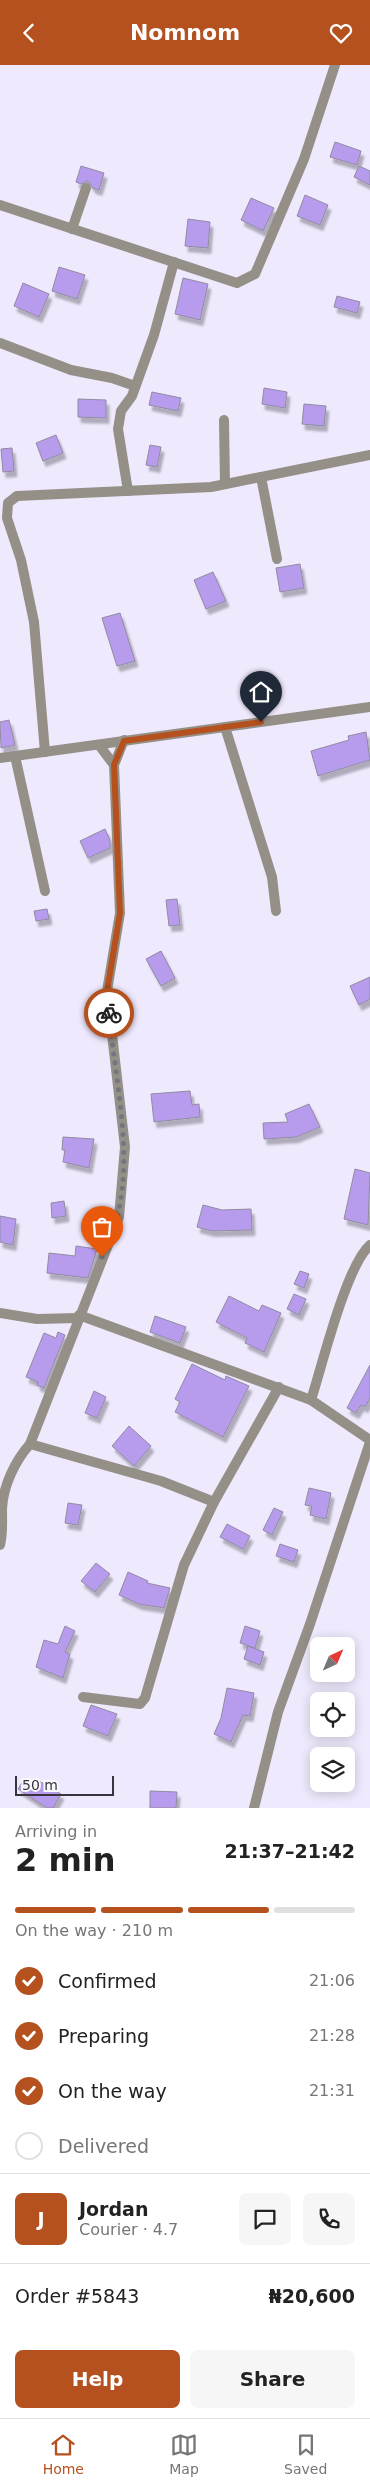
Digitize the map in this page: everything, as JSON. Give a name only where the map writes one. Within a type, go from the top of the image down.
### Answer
[{"type":"street","points":[[0,205],[237,283],[255,274],[304,159],[335,65]]},
{"type":"street","points":[[72,229],[86,188]]},
{"type":"street","points":[[128,491],[118,429],[121,411],[132,396],[134,386],[154,335],[174,262]]},
{"type":"street","points":[[0,343],[71,370],[112,378],[134,386]]},
{"type":"street","points":[[224,420],[225,484]]},
{"type":"street","points":[[45,752],[34,622],[21,560],[8,518],[8,503],[17,496],[211,487],[370,455]]},
{"type":"street","points":[[261,477],[277,559]]},
{"type":"street","points":[[0,758],[370,707]]},
{"type":"street","points":[[225,727],[272,877],[276,911]]},
{"type":"street","points":[[0,1545],[2,1536],[2,1508],[13,1469],[30,1444],[119,1217],[124,1165],[124,1140],[107,991],[120,913],[114,765],[124,741]]},
{"type":"street","points":[[99,745],[114,765]]},
{"type":"street","points":[[15,756],[44,891]]},
{"type":"street","points":[[311,1400],[350,1275],[363,1251],[370,1245]]},
{"type":"street","points":[[0,1313],[36,1319],[79,1317],[311,1400],[370,1441],[310,1624],[278,1712],[254,1808]]},
{"type":"street","points":[[83,1697],[132,1704],[140,1704],[145,1698],[184,1565],[214,1502],[279,1387]]},
{"type":"street","points":[[30,1444],[162,1481],[214,1502]]},
{"type":"building","points":[[335,142],[361,151],[357,165],[330,157]]},
{"type":"building","points":[[81,166],[104,173],[99,190],[93,188],[88,181],[81,184],[76,182]]},
{"type":"building","points":[[359,166],[370,171],[370,185],[354,177]]},
{"type":"building","points":[[305,195],[328,205],[320,225],[297,216]]},
{"type":"building","points":[[251,198],[274,208],[263,231],[241,220]]},
{"type":"building","points":[[188,219],[210,222],[208,248],[185,246]]},
{"type":"building","points":[[59,267],[85,275],[77,299],[52,291]]},
{"type":"building","points":[[183,278],[208,284],[200,320],[175,314]]},
{"type":"building","points":[[23,283],[49,294],[39,317],[14,306]]},
{"type":"building","points":[[337,296],[360,302],[357,313],[334,307]]},
{"type":"building","points":[[264,388],[287,392],[285,408],[262,404]]},
{"type":"building","points":[[152,392],[181,398],[178,411],[149,405]]},
{"type":"building","points":[[78,399],[106,400],[106,418],[78,417]]},
{"type":"building","points":[[304,404],[326,406],[324,426],[302,424]]},
{"type":"building","points":[[56,435],[63,453],[43,461],[36,443]]},
{"type":"building","points":[[150,445],[161,447],[157,467],[146,465]]},
{"type":"building","points":[[12,448],[14,471],[3,472],[1,449]]},
{"type":"building","points":[[300,564],[304,588],[280,592],[276,568]]},
{"type":"building","points":[[213,572],[226,601],[206,609],[194,580]]},
{"type":"building","points":[[120,613],[135,661],[117,666],[102,618]]},
{"type":"building","points":[[9,720],[15,745],[1,748],[0,722]]},
{"type":"building","points":[[366,732],[370,760],[318,776],[311,751],[349,740],[348,736]]},
{"type":"building","points":[[105,829],[110,840],[110,848],[88,858],[80,841]]},
{"type":"building","points":[[177,899],[180,925],[169,926],[166,900]]},
{"type":"building","points":[[47,909],[49,919],[36,921],[34,911]]},
{"type":"building","points":[[161,951],[175,978],[161,986],[146,959]]},
{"type":"building","points":[[370,977],[370,999],[359,1005],[350,986]]},
{"type":"building","points":[[190,1091],[192,1105],[199,1104],[200,1117],[154,1122],[151,1094]]},
{"type":"building","points":[[309,1104],[320,1127],[296,1137],[264,1139],[263,1123],[288,1122],[285,1114]]},
{"type":"building","points":[[63,1137],[94,1139],[89,1168],[63,1162],[65,1150],[62,1150]]},
{"type":"building","points":[[355,1169],[370,1173],[368,1225],[344,1219]]},
{"type":"building","points":[[64,1201],[66,1216],[52,1218],[51,1203]]},
{"type":"building","points":[[203,1205],[222,1210],[251,1209],[252,1230],[212,1231],[197,1227]]},
{"type":"building","points":[[0,1216],[16,1219],[13,1245],[0,1242]]},
{"type":"building","points":[[76,1246],[97,1249],[88,1278],[47,1273],[49,1253],[75,1256]]},
{"type":"building","points":[[300,1271],[309,1274],[304,1288],[294,1284]]},
{"type":"building","points":[[294,1294],[306,1299],[299,1315],[287,1309]]},
{"type":"building","points":[[229,1296],[259,1311],[262,1305],[281,1313],[264,1352],[245,1343],[247,1338],[216,1322]]},
{"type":"building","points":[[155,1316],[186,1327],[180,1343],[150,1332]]},
{"type":"building","points":[[58,1332],[65,1335],[44,1388],[37,1385],[38,1382],[26,1377],[44,1333],[56,1338]]},
{"type":"building","points":[[192,1364],[225,1380],[226,1376],[249,1386],[223,1437],[175,1412],[180,1402],[175,1399]]},
{"type":"building","points":[[370,1365],[370,1398],[365,1407],[361,1405],[356,1413],[347,1408]]},
{"type":"building","points":[[94,1391],[106,1397],[97,1418],[85,1413]]},
{"type":"building","points":[[129,1426],[151,1446],[134,1466],[112,1446]]},
{"type":"building","points":[[309,1488],[331,1493],[326,1519],[310,1515],[312,1506],[305,1505]]},
{"type":"building","points":[[68,1503],[82,1505],[78,1525],[65,1523]]},
{"type":"building","points":[[274,1508],[283,1512],[272,1535],[263,1530]]},
{"type":"building","points":[[227,1524],[250,1536],[243,1549],[220,1537]]},
{"type":"building","points":[[280,1544],[298,1550],[294,1562],[276,1556]]},
{"type":"building","points":[[96,1563],[110,1574],[95,1592],[81,1581]]},
{"type":"building","points":[[128,1572],[148,1581],[147,1583],[170,1588],[164,1608],[139,1604],[119,1595]]},
{"type":"building","points":[[65,1626],[75,1631],[65,1652],[70,1654],[63,1678],[36,1667],[44,1640],[58,1644]]},
{"type":"building","points":[[245,1626],[260,1631],[255,1648],[240,1643]]},
{"type":"building","points":[[248,1646],[264,1652],[260,1665],[244,1659]]},
{"type":"building","points":[[227,1688],[254,1693],[250,1716],[243,1715],[231,1742],[214,1734],[221,1718]]},
{"type":"building","points":[[91,1705],[117,1714],[108,1736],[83,1726]]},
{"type":"building","points":[[25,1778],[37,1786],[39,1781],[61,1794],[53,1808],[47,1808],[18,1789]]},
{"type":"building","points":[[150,1791],[177,1792],[176,1808],[150,1808]]},
{"type":"way so far","points":[[102,1257],[110,1243],[119,1217],[124,1165],[124,1140],[113,1060],[109,1013]]},
{"type":"route","points":[[109,1013],[107,991],[116,925],[120,913],[114,765],[124,741],[261,722]]}]
